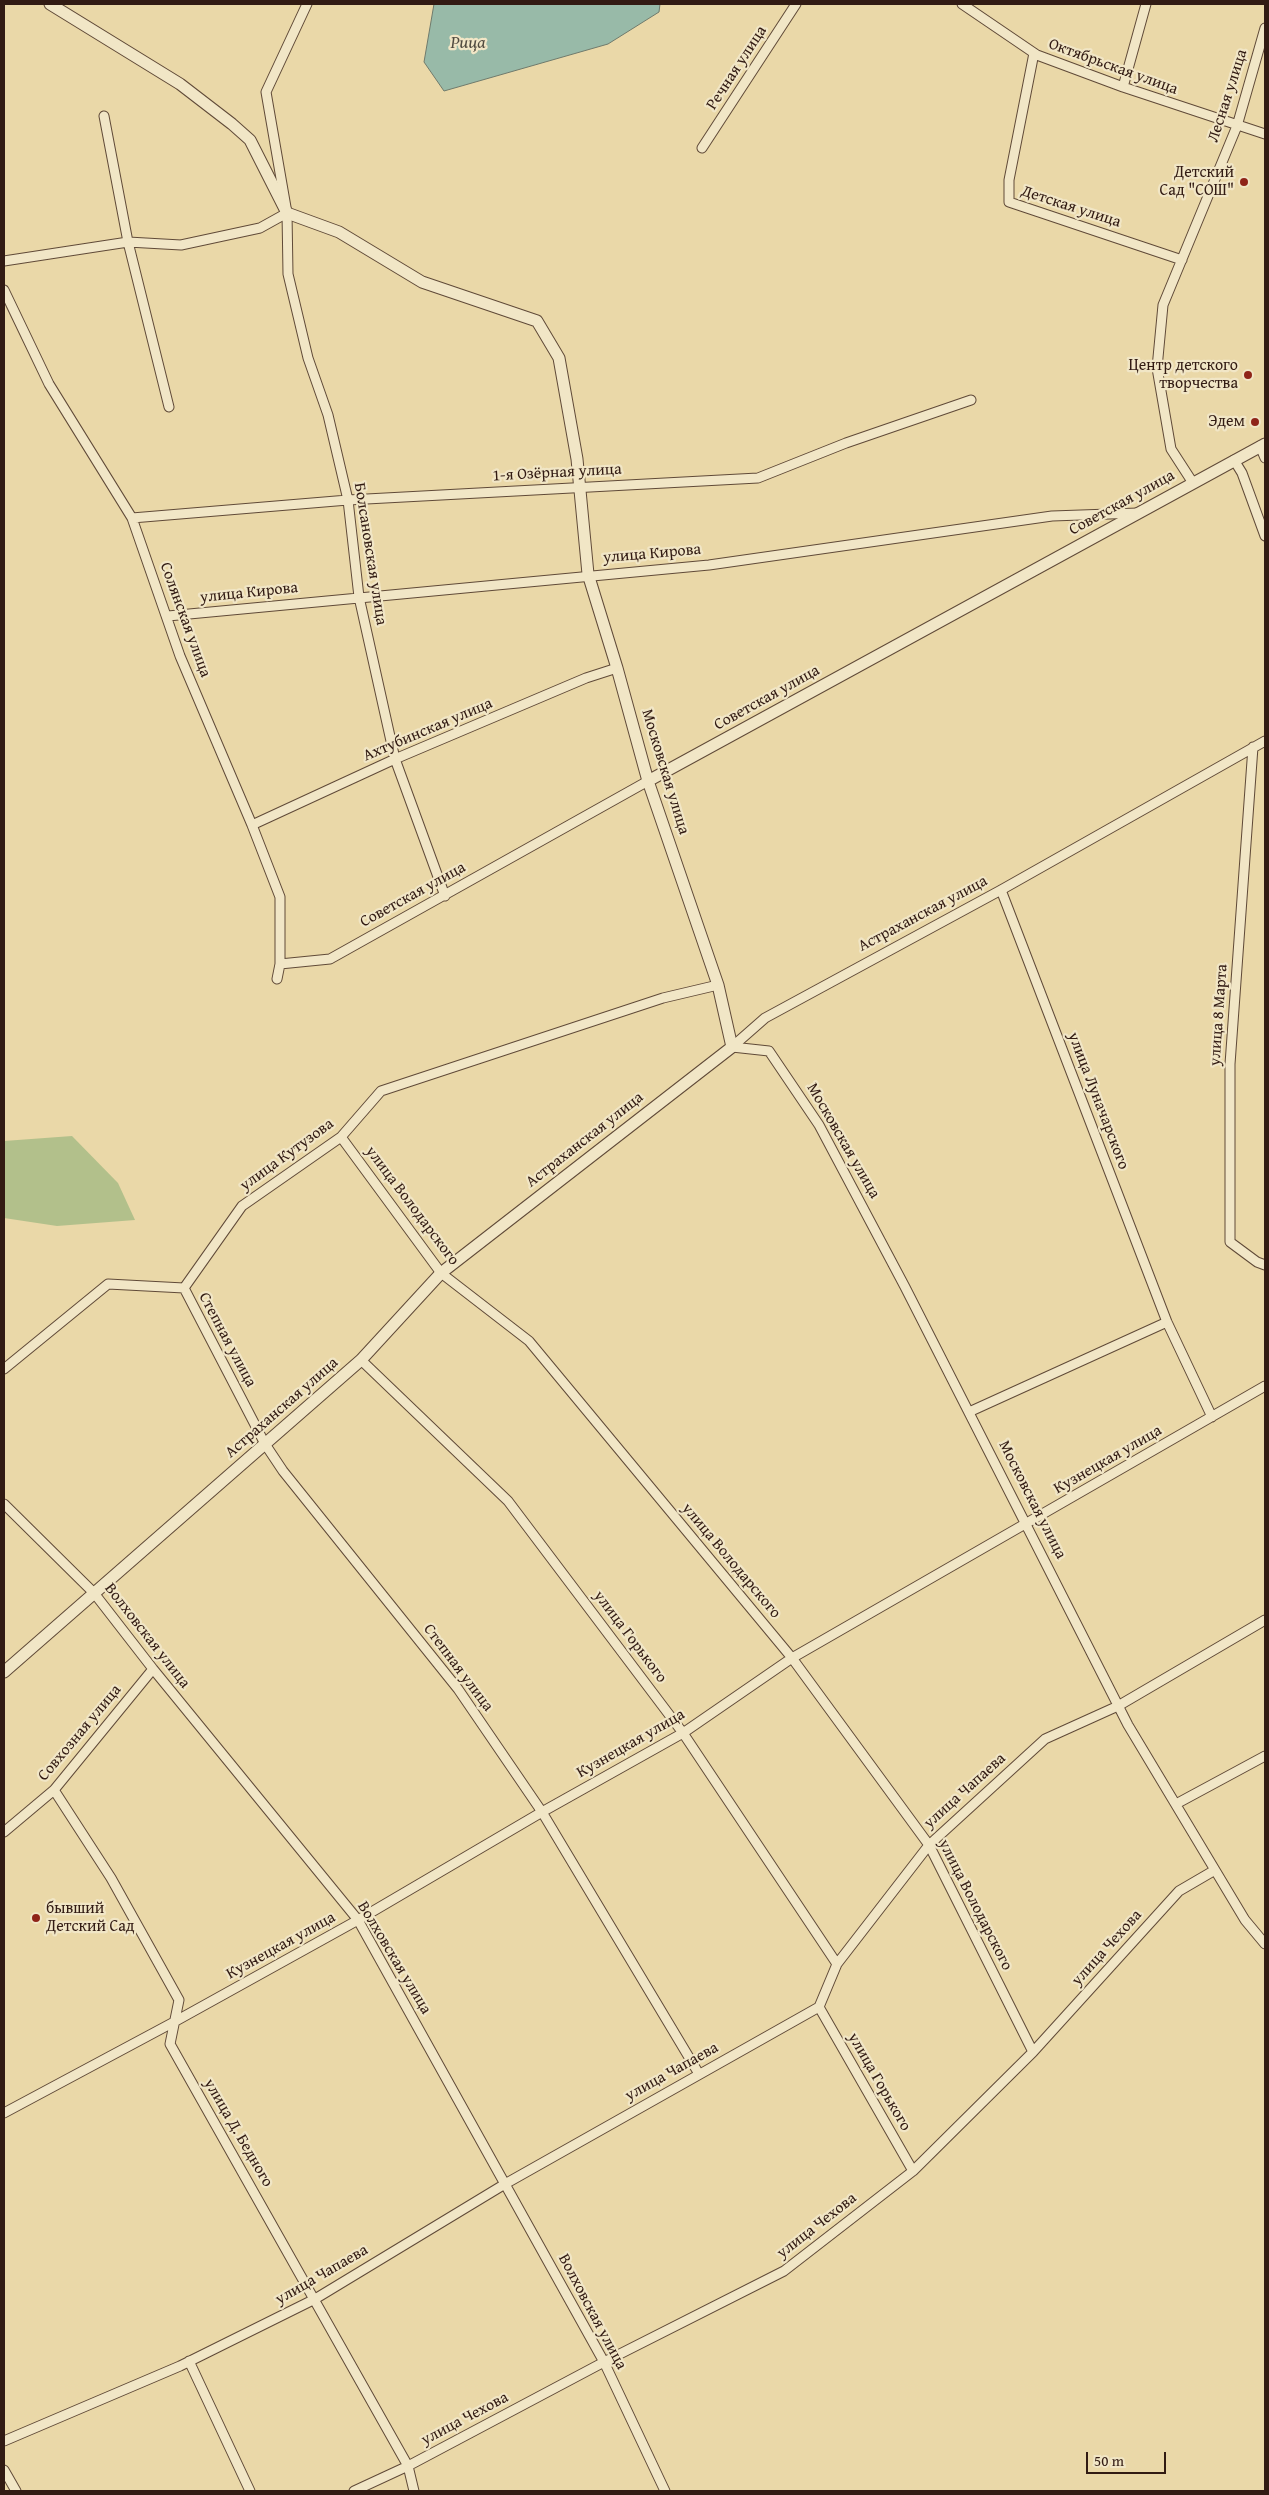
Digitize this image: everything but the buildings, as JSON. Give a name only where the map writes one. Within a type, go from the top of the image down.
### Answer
[{"type":"street","points":[[4,261],[128,242],[181,245],[260,228],[287,213],[250,140],[232,124],[180,84],[50,4]]},
{"type":"street","name":"Болсановская улица","points":[[307,4],[266,92],[287,213],[288,274],[308,358],[328,415],[348,500],[359,597],[395,759],[445,896]]},
{"type":"street","name":"Речная улица","points":[[702,148],[796,4]]},
{"type":"street","name":"Октябрьская улица","points":[[962,4],[1034,54],[1123,87],[1265,134]]},
{"type":"street","points":[[1123,87],[1146,4]]},
{"type":"street","name":"Лесная улица","points":[[1193,483],[1171,449],[1157,368],[1163,305],[1237,126],[1265,28]]},
{"type":"street","name":"Детская улица","points":[[1034,54],[1009,180],[1009,202],[1182,260]]},
{"type":"street","points":[[104,116],[128,242],[169,407]]},
{"type":"street","name":"Московская улица","points":[[287,213],[338,232],[422,282],[537,321],[559,358],[580,487],[588,574],[617,668],[648,781],[718,985],[732,1046],[769,1051],[819,1125],[969,1412],[1118,1706],[1245,1920],[1264,1939]]},
{"type":"street","name":"Солянская улица","points":[[4,290],[48,384],[132,518],[168,616],[180,656],[252,825],[280,897],[280,964],[277,979]]},
{"type":"street","name":"1-я Озёрная улица","points":[[132,518],[348,500],[758,478],[846,443],[971,400]]},
{"type":"street","points":[[1263,445],[1265,458]]},
{"type":"street","name":"Советская улица","points":[[280,964],[330,959],[648,781],[1263,445]]},
{"type":"street","points":[[1234,460],[1242,473],[1265,536]]},
{"type":"street","name":"улица Кирова","points":[[168,616],[588,574],[709,565],[1052,516],[1138,513]]},
{"type":"street","name":"Ахтубинская улица","points":[[252,825],[395,759],[586,678],[617,668]]},
{"type":"street","name":"Астраханская улица","points":[[4,1672],[361,1360],[441,1273],[732,1046],[765,1018],[1001,890],[1265,741]]},
{"type":"street","name":"улица 8 Марта","points":[[1253,748],[1230,1064],[1230,1242],[1257,1262],[1265,1265]]},
{"type":"street","name":"улица Луначарского","points":[[1001,890],[1167,1322],[1212,1417]]},
{"type":"street","name":"улица Кутузова","points":[[184,1288],[242,1206],[342,1137],[381,1092],[663,998],[718,985]]},
{"type":"street","name":"улица Володарского","points":[[342,1137],[441,1273],[529,1341],[792,1658],[929,1845],[1033,2052]]},
{"type":"street","points":[[4,1369],[108,1284],[184,1288]]},
{"type":"street","name":"Степная улица","points":[[184,1288],[265,1444],[283,1471],[458,1689],[542,1812],[699,2074]]},
{"type":"street","points":[[969,1412],[1167,1322]]},
{"type":"street","name":"улица Горького","points":[[361,1360],[508,1501],[683,1733],[837,1964]]},
{"type":"street","name":"Кузнецкая улица","points":[[4,2113],[358,1920],[542,1812],[683,1733],[792,1658],[1265,1386]]},
{"type":"street","name":"Волховская улица","points":[[4,1504],[94,1593],[153,1669],[358,1920],[604,2362],[665,2491]]},
{"type":"street","name":"улица Чапаева","points":[[4,2441],[189,2361],[316,2299],[505,2184],[819,2007],[837,1964],[929,1845],[1045,1740],[1118,1706],[1265,1620]]},
{"type":"street","name":"Совхозная улица","points":[[4,1832],[54,1790],[153,1669]]},
{"type":"street","points":[[1176,1804],[1265,1756]]},
{"type":"street","name":"улица Д. Бедного","points":[[54,1790],[111,1878],[179,2000],[170,2044],[316,2299],[408,2466],[414,2491]]},
{"type":"street","name":"улица Чехова","points":[[354,2491],[408,2466],[604,2362],[784,2271],[913,2171],[1033,2052],[1179,1891],[1215,1870]]},
{"type":"street","name":"улица Горького","points":[[819,2007],[913,2171]]},
{"type":"street","points":[[189,2361],[250,2491]]},
{"type":"street","points":[[4,2470],[16,2491]]},
{"type":"green space","points":[[72,1136],[118,1183],[135,1220],[57,1226],[4,1218],[4,1141]]},
{"type":"water","name":"Рица","points":[[434,4],[660,4],[659,12],[608,44],[444,91],[424,62]]},
{"type":"place","name":"Детский Сад \"СОШ\"","points":[[1244,182]]},
{"type":"place","name":"Центр детского творчества","points":[[1248,375]]},
{"type":"place","name":"Эдем","points":[[1255,422]]},
{"type":"place","name":"бывший Детский Сад","points":[[36,1918]]}]
